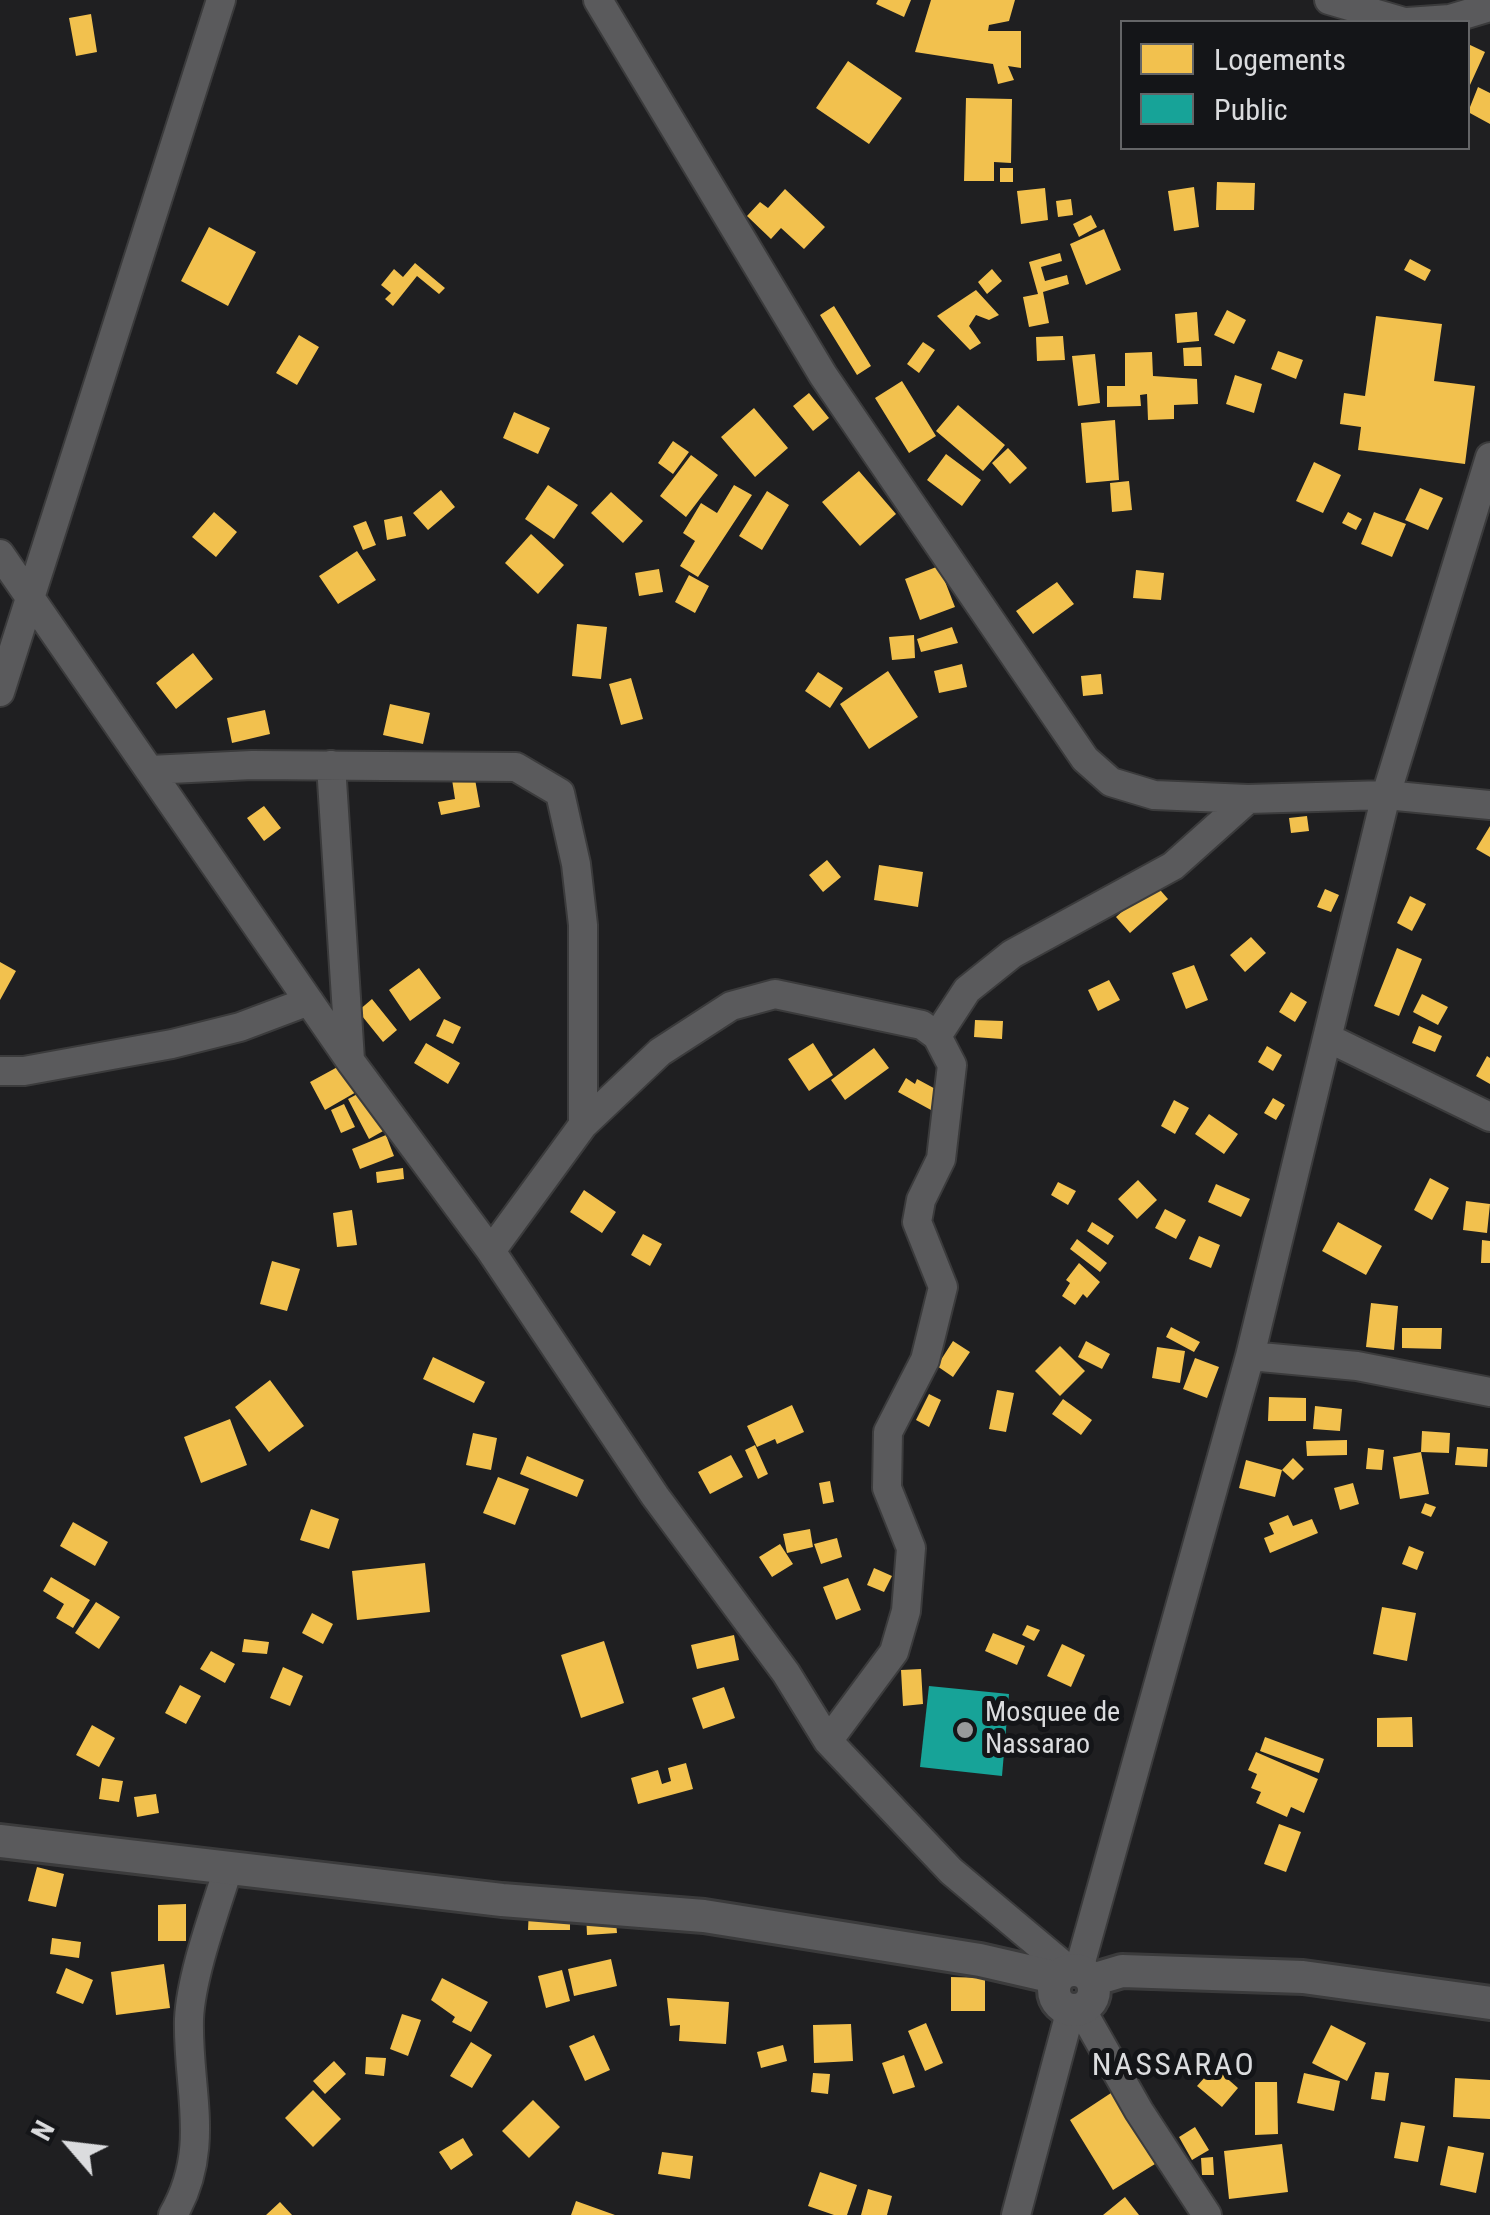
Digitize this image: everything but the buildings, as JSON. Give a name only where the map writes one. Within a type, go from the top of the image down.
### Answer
[{"type":"street","points":[[0,692],[221,0]]},
{"type":"street","points":[[598,0],[823,375],[1085,759],[1111,782],[1154,795],[1248,799],[1386,795],[1490,804]]},
{"type":"street","points":[[1329,0],[1399,20]]},
{"type":"street","points":[[1435,20],[1490,7]]},
{"type":"street","points":[[1016,2215],[1075,1986],[1250,1356],[1386,795],[1490,457]]},
{"type":"street","points":[[0,554],[350,1062],[492,1251],[655,1496],[786,1673],[828,1741],[951,1871],[1075,1986],[1139,2111],[1207,2215]]},
{"type":"street","points":[[150,770],[331,765],[516,767],[560,792],[576,864],[583,924],[583,1125]]},
{"type":"street","points":[[331,765],[350,1062]]},
{"type":"street","points":[[938,1036],[968,990],[1012,954],[1173,866],[1248,799]]},
{"type":"street","points":[[492,1251],[583,1125],[660,1052],[731,1006],[775,994],[922,1025],[938,1036],[952,1065],[942,1159],[921,1200],[917,1222],[943,1287],[925,1360],[888,1432],[887,1488],[911,1548],[906,1611],[894,1652],[828,1741]]},
{"type":"street","points":[[0,1070],[24,1071],[172,1044],[240,1027],[309,1001]]},
{"type":"street","points":[[1328,1038],[1490,1117]]},
{"type":"street","points":[[1250,1356],[1357,1366],[1490,1392]]},
{"type":"street","points":[[0,1841],[502,1900],[704,1916],[980,1960],[1075,1986],[1122,1971],[1303,1977],[1490,2003]]},
{"type":"street","points":[[173,2215],[193,2169],[196,2094],[189,2017],[206,1939],[228,1869]]},
{"type":"place","name":"Mosquee de Nassarao","points":[[965,1730]]},
{"type":"district","name":"NASSARAO","points":[[1174,2067]]}]
